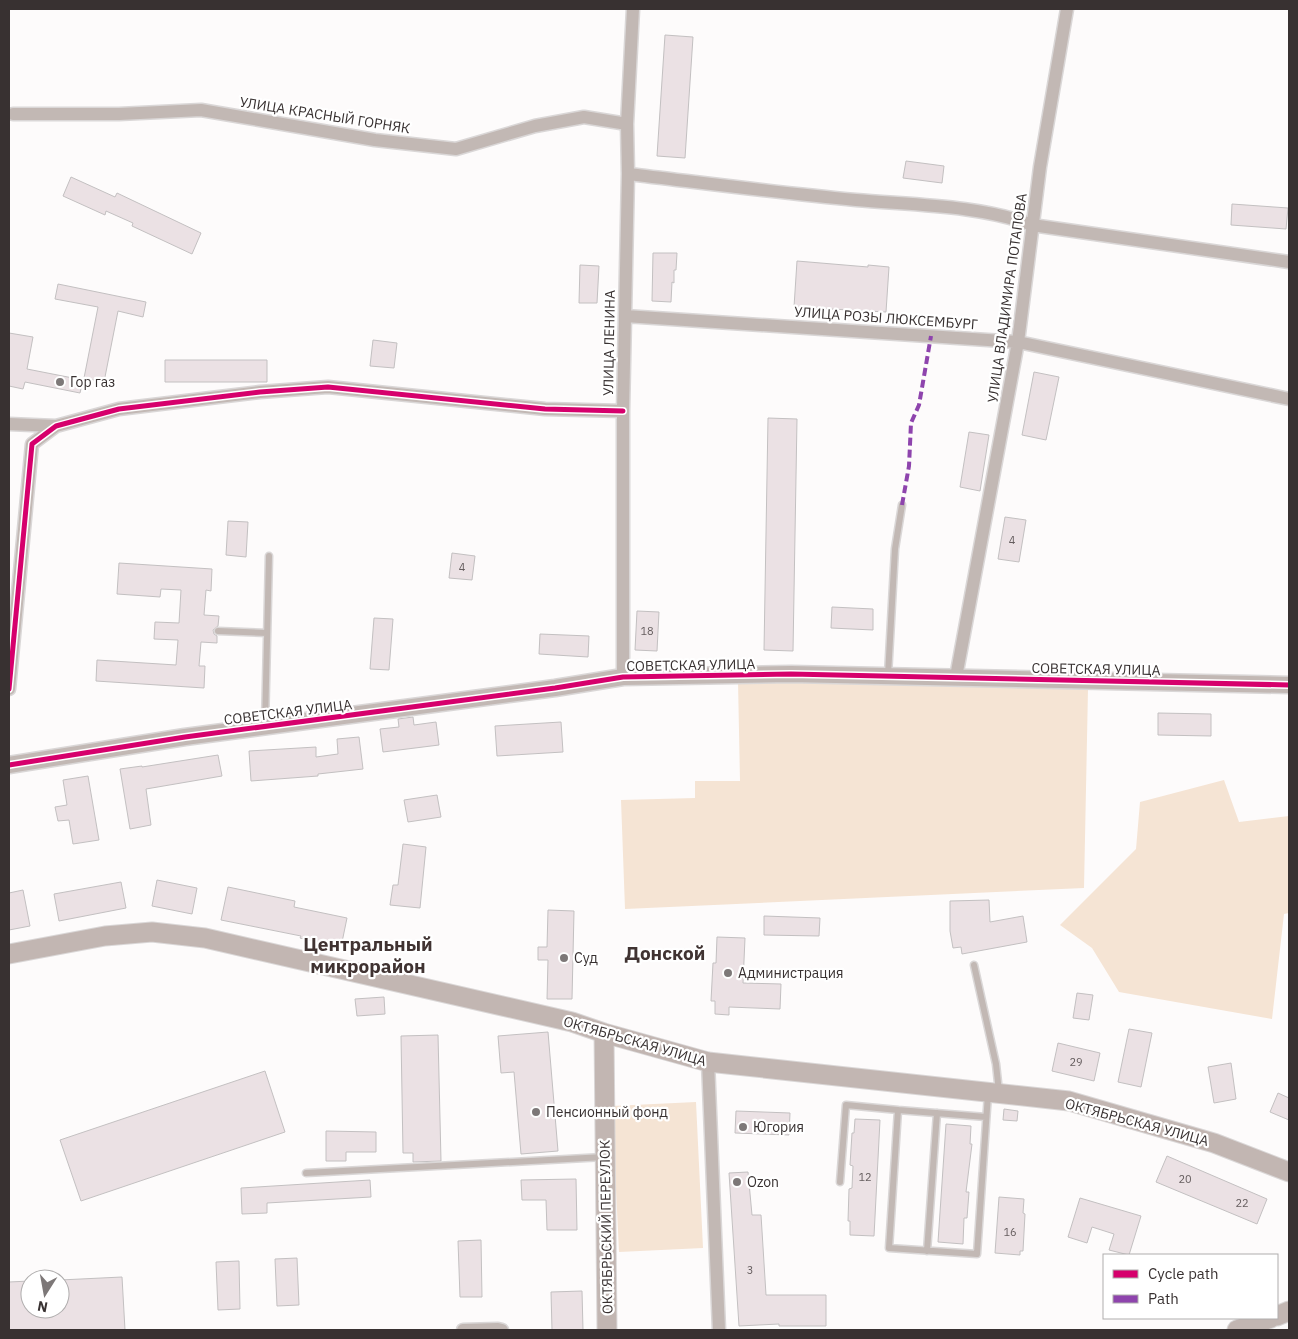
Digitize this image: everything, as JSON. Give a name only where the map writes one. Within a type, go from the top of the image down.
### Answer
[{"type":"main road","name":"ОКТЯБРЬСКАЯ УЛИЦА","points":[[9,954],[105,936],[152,932],[204,938],[572,1022],[604,1033],[708,1062],[1069,1101],[1214,1143],[1289,1172]]},
{"type":"main road","name":"ОКТЯБРЬСКИЙ ПЕРЕУЛОК","points":[[604,1033],[607,1330]]},
{"type":"main road","points":[[1237,1330],[1268,1319]]},
{"type":"street","name":"УЛИЦА ЛЕНИНА","points":[[623,677],[623,411],[628,174],[627,124],[632,9]]},
{"type":"street","name":"УЛИЦА ВЛАДИМИРА ПОТАПОВА","points":[[956,677],[1018,342],[1040,167],[1067,9]]},
{"type":"street","name":"УЛИЦА КРАСНЫЙ ГОРНЯК","points":[[9,126],[11,113],[119,114],[202,110],[375,140],[456,149],[535,126],[584,117],[627,124]]},
{"type":"street","points":[[628,174],[766,192],[950,208],[1010,217],[1032,225],[1289,262]]},
{"type":"street","name":"УЛИЦА РОЗЫ ЛЮКСЕМБУРГ","points":[[625,316],[1018,342],[1289,399]]},
{"type":"street","points":[[9,424],[56,426],[119,409],[260,392],[328,387],[545,409],[623,411]]},
{"type":"street","points":[[9,689],[32,444],[56,426]]},
{"type":"street","name":"СОВЕТСКАЯ УЛИЦА","points":[[9,764],[185,737],[556,688],[623,677],[791,674],[1289,685]]},
{"type":"street","points":[[708,1062],[719,1330]]},
{"type":"street","points":[[463,1330],[502,1330]]},
{"type":"lane","points":[[888,676],[895,549],[902,505]]},
{"type":"lane","points":[[265,726],[269,556]]},
{"type":"lane","points":[[218,631],[267,633]]},
{"type":"lane","points":[[898,1110],[889,1248],[977,1254],[986,1117],[993,1093],[996,1064],[974,966]]},
{"type":"lane","points":[[840,1182],[846,1104],[986,1117]]},
{"type":"lane","points":[[927,1251],[937,1113]]},
{"type":"lane","points":[[306,1173],[605,1157]]},
{"type":"shaded area","points":[[738,681],[1088,689],[1084,888],[625,909],[621,800],[695,798],[695,781],[740,781]]},
{"type":"shaded area","points":[[1224,780],[1239,822],[1289,816],[1289,913],[1284,914],[1272,1019],[1119,992],[1092,948],[1060,925],[1136,849],[1140,802]]},
{"type":"shaded area","points":[[696,1102],[703,1248],[619,1252],[612,1106]]},
{"type":"building","points":[[665,35],[693,37],[685,158],[657,156]]},
{"type":"building","points":[[906,161],[944,166],[942,183],[903,178]]},
{"type":"building","points":[[71,177],[115,197],[117,193],[201,233],[192,254],[132,226],[133,223],[106,211],[105,215],[63,196]]},
{"type":"building","points":[[1232,204],[1288,208],[1286,229],[1231,225]]},
{"type":"building","points":[[653,253],[677,253],[671,302],[652,301]]},
{"type":"building","points":[[797,261],[889,267],[886,312],[794,307]]},
{"type":"building","points":[[580,265],[599,266],[597,303],[579,303]]},
{"type":"building","points":[[58,284],[146,302],[143,317],[118,311],[104,382],[84,378],[98,307],[55,299]]},
{"type":"building","points":[[9,333],[33,337],[27,369],[83,380],[80,393],[25,382],[23,389],[9,386]]},
{"type":"building","points":[[373,340],[397,343],[394,368],[370,366]]},
{"type":"building","points":[[165,360],[267,360],[267,382],[165,382]]},
{"type":"building","points":[[1034,372],[1059,377],[1046,440],[1022,435]]},
{"type":"building","points":[[768,418],[797,419],[793,651],[764,650]]},
{"type":"building","points":[[969,432],[989,435],[980,491],[960,487]]},
{"type":"building","points":[[1005,517],[1026,520],[1019,562],[998,559]]},
{"type":"building","points":[[228,521],[248,522],[246,557],[226,555]]},
{"type":"building","points":[[452,553],[475,556],[472,580],[449,578]]},
{"type":"building","points":[[119,563],[212,569],[211,591],[206,590],[204,615],[219,616],[218,626],[213,630],[217,636],[217,643],[201,642],[199,666],[205,666],[204,688],[96,681],[97,660],[176,665],[178,640],[154,639],[155,622],[179,623],[181,590],[161,589],[160,597],[117,594]]},
{"type":"building","points":[[832,607],[873,609],[873,630],[831,628]]},
{"type":"building","points":[[637,611],[659,612],[657,651],[635,650]]},
{"type":"building","points":[[374,618],[393,619],[389,670],[370,669]]},
{"type":"building","points":[[540,634],[589,636],[588,657],[539,654]]},
{"type":"building","points":[[1158,713],[1211,714],[1211,736],[1158,735]]},
{"type":"building","points":[[413,717],[414,725],[436,722],[439,745],[383,752],[380,729],[399,727],[398,719]]},
{"type":"building","points":[[561,722],[563,752],[497,756],[495,726]]},
{"type":"building","points":[[359,737],[363,769],[318,774],[318,776],[251,781],[249,751],[316,747],[316,757],[338,754],[337,739]]},
{"type":"building","points":[[218,755],[222,776],[146,789],[151,825],[130,829],[120,769]]},
{"type":"building","points":[[88,776],[99,840],[73,844],[69,820],[58,821],[55,807],[67,805],[63,780]]},
{"type":"building","points":[[437,795],[441,817],[408,822],[404,800]]},
{"type":"building","points":[[403,844],[426,847],[420,908],[390,905],[393,885],[398,885]]},
{"type":"building","points":[[157,880],[197,888],[192,914],[152,906]]},
{"type":"building","points":[[121,882],[126,908],[59,921],[54,894]]},
{"type":"building","points":[[228,887],[295,901],[294,907],[347,918],[341,947],[300,938],[301,936],[221,920]]},
{"type":"building","points":[[23,890],[30,926],[9,930],[9,893]]},
{"type":"building","points":[[989,900],[990,922],[1023,916],[1027,942],[962,954],[961,947],[953,948],[950,931],[950,901]]},
{"type":"building","points":[[548,910],[574,911],[572,999],[547,999],[548,960],[538,960],[538,947],[547,947]]},
{"type":"building","points":[[764,916],[820,918],[819,936],[764,935]]},
{"type":"building","name":"Администрация","points":[[717,937],[745,938],[743,983],[781,984],[780,1009],[729,1007],[729,1015],[715,1014],[715,1001],[711,1001],[713,963],[716,963]]},
{"type":"building","points":[[1077,993],[1093,995],[1089,1020],[1073,1018]]},
{"type":"building","points":[[384,997],[385,1014],[357,1016],[355,999]]},
{"type":"building","points":[[1129,1029],[1152,1033],[1141,1087],[1118,1082]]},
{"type":"building","name":"Пенсионный фонд","points":[[548,1032],[558,1151],[521,1154],[514,1072],[501,1073],[498,1036]]},
{"type":"building","points":[[438,1035],[441,1161],[413,1162],[413,1153],[403,1153],[401,1036]]},
{"type":"building","points":[[1058,1043],[1100,1053],[1094,1081],[1052,1071]]},
{"type":"building","points":[[1231,1063],[1236,1099],[1214,1103],[1208,1067]]},
{"type":"building","points":[[265,1071],[285,1132],[81,1201],[60,1140]]},
{"type":"building","points":[[1278,1093],[1289,1098],[1289,1120],[1270,1112]]},
{"type":"building","points":[[1004,1109],[1018,1111],[1017,1121],[1003,1120]]},
{"type":"building","points":[[736,1111],[790,1113],[789,1135],[735,1133]]},
{"type":"building","points":[[855,1119],[880,1120],[874,1236],[850,1235],[850,1221],[848,1221],[849,1189],[852,1188],[853,1166],[850,1165]]},
{"type":"building","points":[[946,1124],[971,1126],[970,1144],[972,1144],[966,1192],[969,1192],[967,1218],[964,1218],[963,1244],[938,1242]]},
{"type":"building","points":[[326,1131],[376,1132],[376,1152],[346,1152],[346,1161],[326,1161]]},
{"type":"building","points":[[1167,1156],[1267,1199],[1257,1224],[1156,1182]]},
{"type":"building","points":[[748,1172],[752,1215],[761,1215],[766,1295],[826,1295],[826,1326],[779,1326],[779,1324],[739,1326],[729,1173]]},
{"type":"building","points":[[576,1179],[577,1230],[547,1230],[546,1200],[522,1200],[521,1180]]},
{"type":"building","points":[[370,1180],[371,1197],[267,1203],[267,1213],[242,1214],[241,1188]]},
{"type":"building","points":[[999,1197],[1024,1199],[1023,1251],[1020,1251],[1020,1255],[995,1253]]},
{"type":"building","points":[[1080,1198],[1141,1216],[1129,1254],[1109,1250],[1114,1234],[1092,1227],[1087,1243],[1068,1237]]},
{"type":"building","points":[[481,1240],[482,1297],[460,1297],[458,1241]]},
{"type":"building","points":[[297,1258],[299,1305],[277,1306],[275,1259]]},
{"type":"building","points":[[239,1261],[240,1309],[218,1310],[216,1262]]},
{"type":"building","points":[[122,1277],[125,1330],[9,1330],[9,1282],[20,1281],[20,1319],[70,1319],[70,1280]]},
{"type":"building","points":[[582,1291],[583,1330],[552,1330],[551,1292]]},
{"type":"marked path","points":[[902,505],[909,466],[911,423],[919,405],[931,336]]},
{"type":"cycle path","points":[[9,689],[32,444],[56,426],[119,409],[260,392],[328,387],[545,409],[623,411]]},
{"type":"cycle path","points":[[9,765],[185,737],[555,688],[623,677],[791,674],[1289,685]]},
{"type":"place","name":"Гор газ","points":[[60,382]]},
{"type":"place","name":"Суд","points":[[564,958]]},
{"type":"place","name":"Администрация","points":[[728,973]]},
{"type":"place","name":"Пенсионный фонд","points":[[536,1112]]},
{"type":"place","name":"Югория","points":[[743,1127]]},
{"type":"place","name":"Ozon","points":[[737,1182]]},
{"type":"district","name":"Донской","points":[[665,953]]},
{"type":"district","name":"Центральный микрорайон","points":[[368,955]]}]
